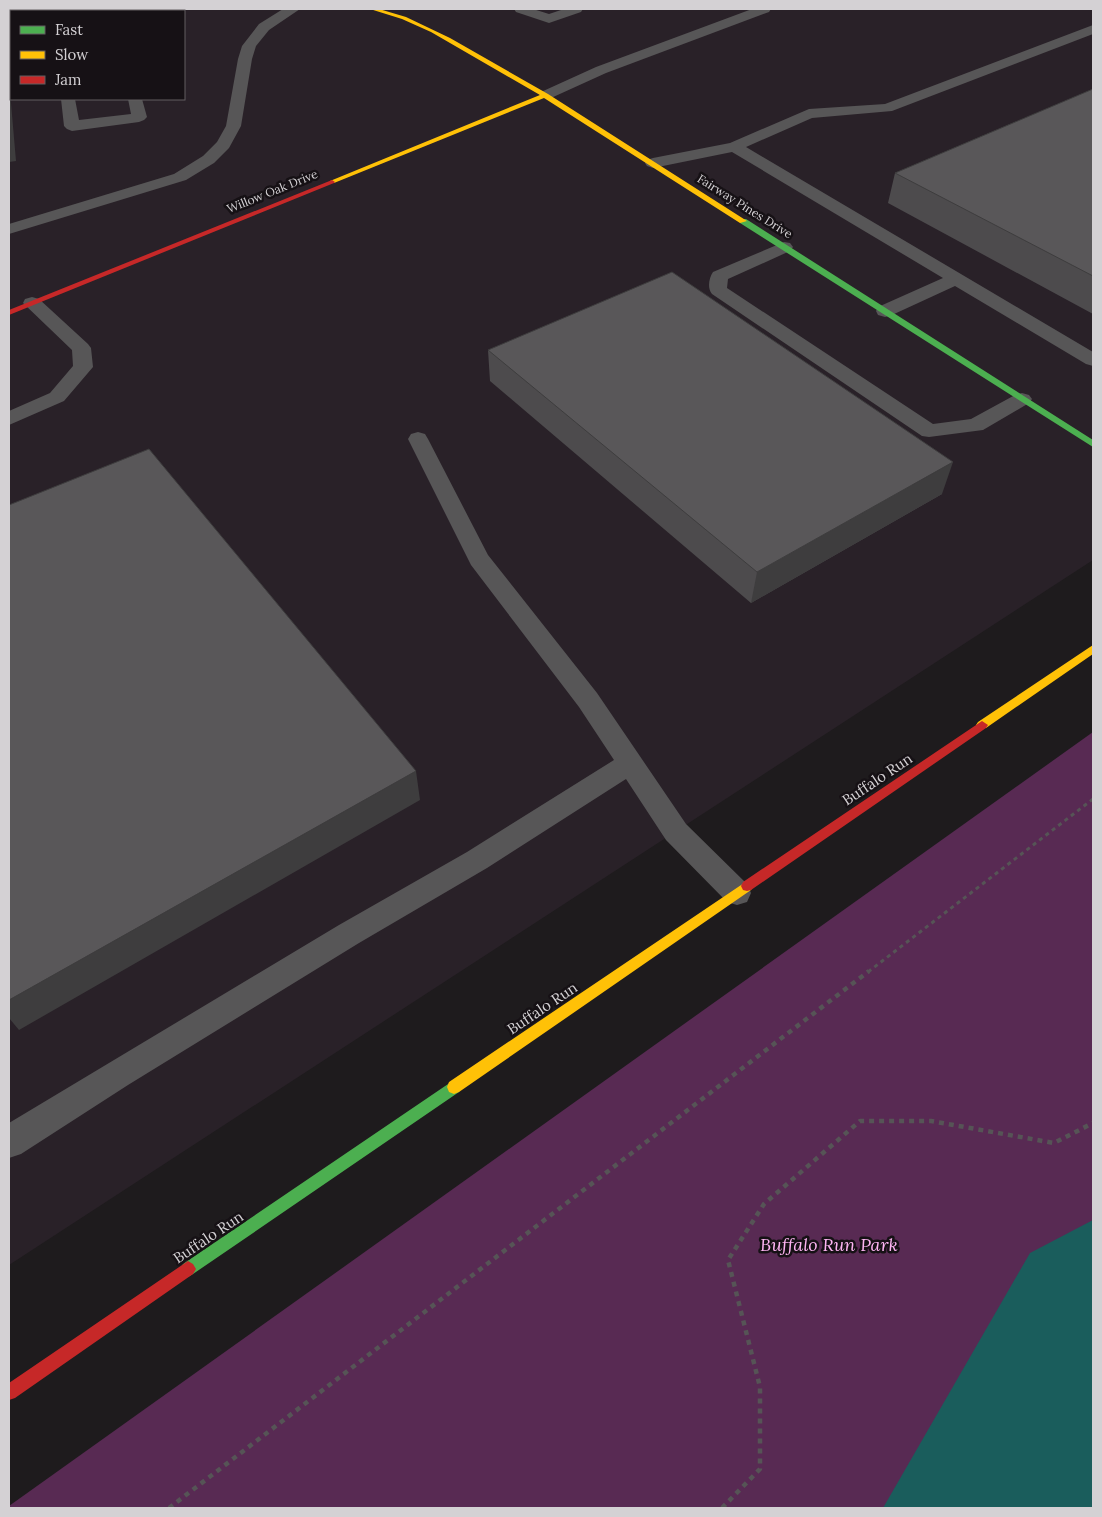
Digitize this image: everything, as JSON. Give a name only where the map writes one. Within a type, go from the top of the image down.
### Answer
[{"type":"street","name":"Fairway Pines Drive","points":[[383,10],[433,31],[546,95],[1093,444]]},
{"type":"street","name":"Willow Oak Drive","points":[[9,313],[546,95]]},
{"type":"street","name":"Buffalo Run","points":[[9,1392],[1093,649]]},
{"type":"lane","points":[[10,228],[171,180],[201,166],[214,156],[232,129],[237,114],[245,55],[250,42],[262,30],[293,9]]},
{"type":"lane","points":[[521,9],[549,19],[576,9]]},
{"type":"lane","points":[[546,95],[601,70],[764,9]]},
{"type":"lane","points":[[653,163],[734,147],[810,114],[887,108],[1093,29]]},
{"type":"lane","points":[[68,100],[72,126],[139,118],[135,100]]},
{"type":"lane","points":[[734,147],[1093,360]]},
{"type":"lane","points":[[784,246],[719,276],[718,290],[929,431],[976,425],[1022,399]]},
{"type":"lane","points":[[885,311],[956,279]]},
{"type":"lane","points":[[9,419],[57,397],[83,367],[81,348],[32,303]]},
{"type":"lane","points":[[418,439],[480,559],[588,700],[676,832],[737,893]]},
{"type":"lane","points":[[9,1142],[117,1074],[349,934],[477,860],[630,763]]},
{"type":"path","points":[[169,1508],[1093,799]]},
{"type":"path","points":[[722,1508],[760,1469],[760,1387],[728,1260],[764,1204],[860,1121],[931,1121],[1054,1143],[1093,1123]]},
{"type":"shaded area","points":[[9,9],[1093,9],[1093,560],[9,1265]]},
{"type":"green space","name":"Buffalo Run Park","points":[[1093,732],[1093,1508],[9,1508],[9,1506]]},
{"type":"water","points":[[1093,1220],[1093,1508],[883,1508],[1030,1253]]},
{"type":"building","points":[[1093,89],[1093,276],[895,173]]},
{"type":"building","points":[[672,272],[953,462],[757,572],[488,350]]},
{"type":"building","points":[[149,449],[416,771],[9,1000],[9,505]]},
{"type":"traffic: fast","points":[[743,221],[1093,444]]},
{"type":"traffic: fast","points":[[188,1269],[454,1087]]},
{"type":"traffic: slow","points":[[373,9],[419,24],[462,47],[585,120],[743,221]]},
{"type":"traffic: slow","points":[[332,182],[546,95]]},
{"type":"traffic: slow","points":[[982,725],[1093,649]]},
{"type":"traffic: slow","points":[[454,1087],[747,886]]},
{"type":"traffic: jam","points":[[9,313],[332,182]]},
{"type":"traffic: jam","points":[[747,886],[982,725]]},
{"type":"traffic: jam","points":[[9,1392],[188,1269]]}]
